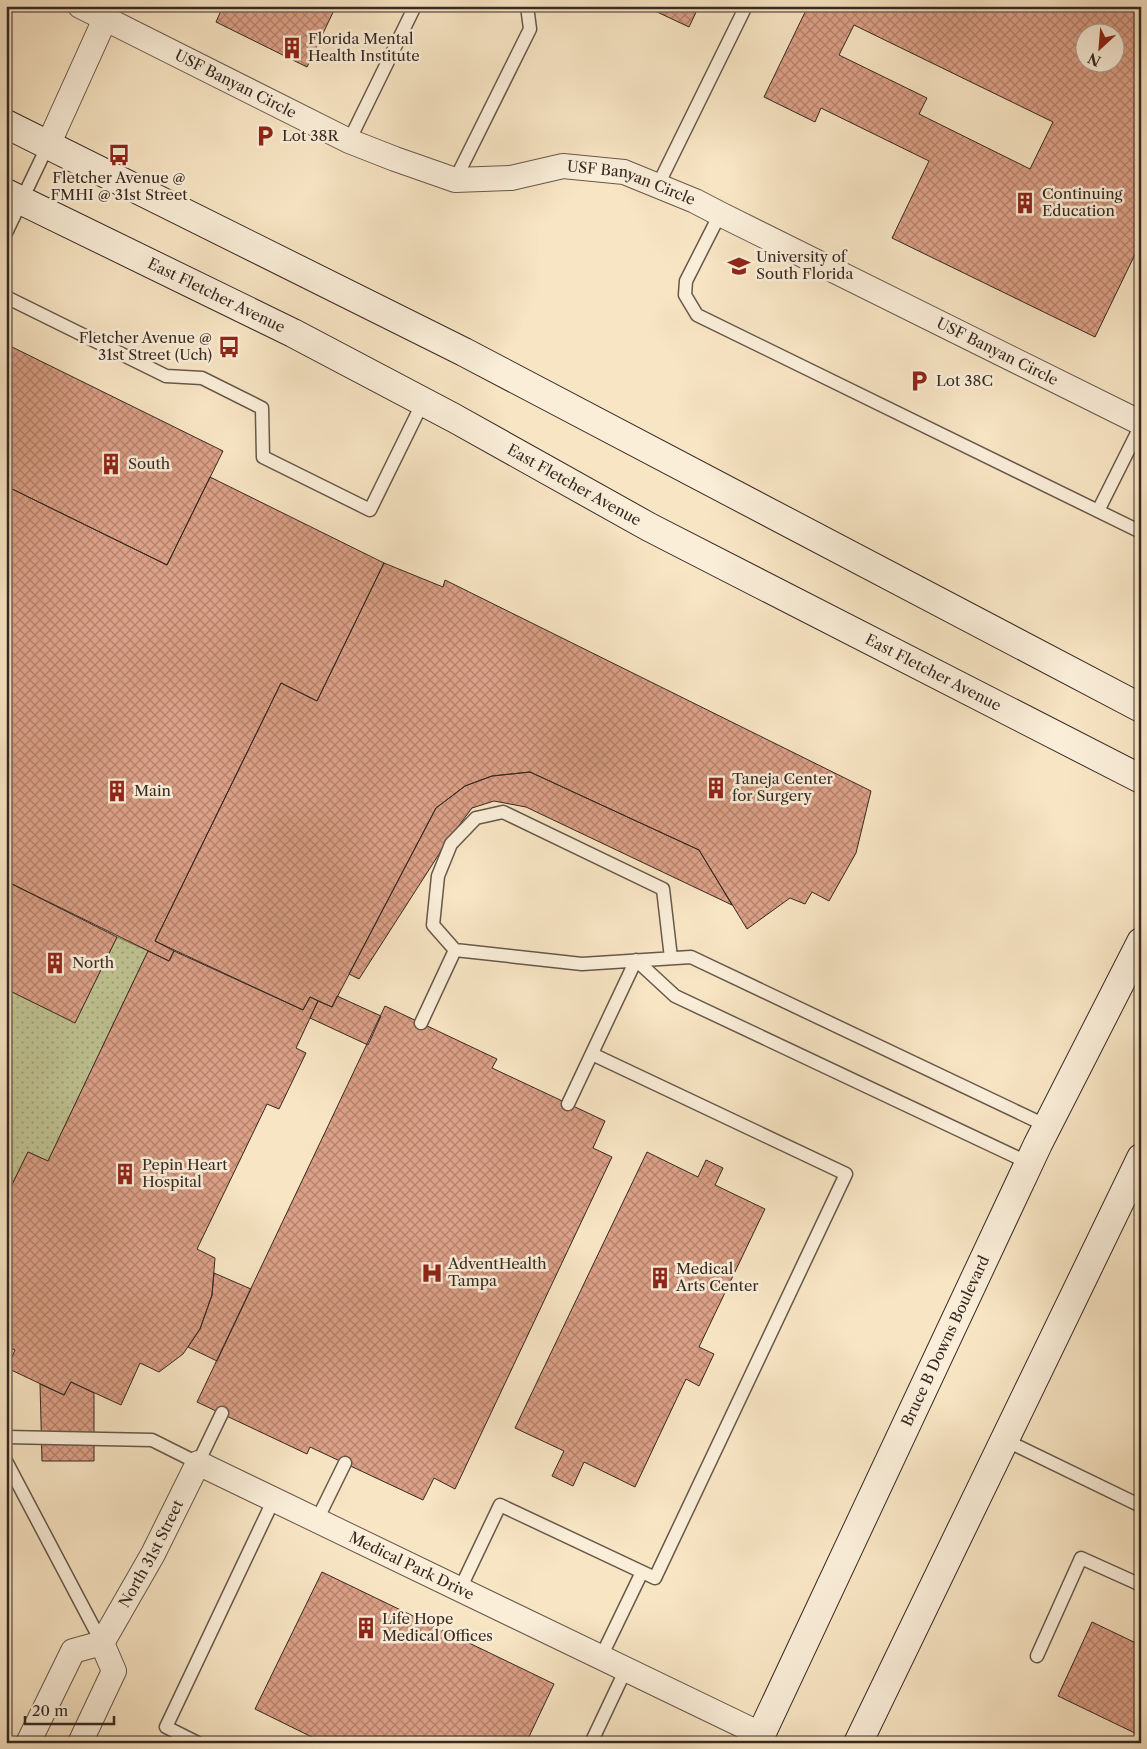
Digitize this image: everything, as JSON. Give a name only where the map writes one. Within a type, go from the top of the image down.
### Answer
[{"type":"main road","points":[[6,124],[464,352],[1141,708]]},
{"type":"main road","name":"East Fletcher Avenue","points":[[14,197],[293,333],[423,402],[649,527],[1141,779]]},
{"type":"main road","name":"Bruce B Downs Boulevard","points":[[759,1739],[1029,1163],[1141,942]]},
{"type":"main road","points":[[858,1743],[1138,1171]]},
{"type":"street","name":"USF Banyan Circle","points":[[80,6],[349,140],[395,159],[455,180],[511,178],[562,166],[624,172],[720,214],[1141,424]]},
{"type":"street","points":[[48,145],[105,18]]},
{"type":"street","name":"Medical Park Drive","points":[[198,1463],[626,1669],[759,1739]]},
{"type":"street","name":"North 31st Street","points":[[102,1643],[153,1554],[198,1463]]},
{"type":"street","points":[[28,1743],[73,1651],[102,1643],[114,1671],[80,1743]]},
{"type":"lane","points":[[349,140],[415,6]]},
{"type":"lane","points":[[455,180],[530,28],[527,6]]},
{"type":"lane","points":[[658,186],[746,6]]},
{"type":"lane","points":[[6,233],[14,197],[48,145]]},
{"type":"lane","points":[[720,214],[686,280],[685,296],[697,316],[1141,532]]},
{"type":"lane","points":[[6,298],[166,376],[202,378],[262,408],[263,457],[370,510],[423,402]]},
{"type":"lane","points":[[1098,511],[1141,424]]},
{"type":"lane","points":[[671,958],[663,889],[503,812],[476,818],[452,844],[438,876],[433,925],[455,950],[582,964],[691,957],[1047,1126]]},
{"type":"lane","points":[[421,1023],[455,950]]},
{"type":"lane","points":[[568,1104],[636,960]]},
{"type":"lane","points":[[636,960],[675,996],[1029,1163]]},
{"type":"lane","points":[[460,1589],[500,1505],[655,1578],[846,1174],[592,1054]]},
{"type":"lane","points":[[6,1437],[152,1440],[198,1463],[222,1413]]},
{"type":"lane","points":[[1005,1440],[1141,1506]]},
{"type":"lane","points":[[6,1461],[102,1643]]},
{"type":"lane","points":[[317,1520],[345,1463]]},
{"type":"lane","points":[[198,1743],[166,1727],[274,1499]]},
{"type":"lane","points":[[1037,1656],[1081,1558],[1141,1585]]},
{"type":"lane","points":[[601,1657],[642,1572]]},
{"type":"lane","points":[[591,1743],[626,1669]]},
{"type":"green space","points":[[117,937],[148,951],[48,1161],[28,1152],[11,1186],[6,1184],[6,989],[75,1022]]},
{"type":"building","name":"Florida Mental Health Institute","points":[[223,6],[336,6],[307,67],[216,22]]},
{"type":"building","points":[[657,6],[699,6],[689,27],[655,11]]},
{"type":"building","name":"Continuing Education","points":[[808,6],[1141,6],[1141,242],[1095,337],[892,238],[929,161],[821,108],[815,122],[764,97]],"holes":[[[854,25],[1053,122],[1030,169],[919,114],[927,98],[839,55]]]},
{"type":"building","name":"South","points":[[6,344],[223,451],[167,565],[6,486]]},
{"type":"building","name":"Main","points":[[210,477],[384,563],[317,701],[281,683],[155,941],[174,951],[169,961],[6,881],[6,486],[167,565]]},
{"type":"building","name":"Taneja Center for Surgery","points":[[384,563],[443,587],[445,580],[871,791],[856,853],[829,901],[812,892],[805,904],[790,898],[747,929],[699,850],[530,772],[492,776],[465,786],[436,808],[332,1007],[310,997],[303,1010],[155,941],[281,683],[317,701]]},
{"type":"building","points":[[530,772],[699,850],[732,905],[526,807],[494,801],[472,808],[448,840],[359,979],[349,974],[436,808],[465,786],[492,776]]},
{"type":"building","name":"North","points":[[6,881],[117,937],[75,1023],[6,989]]},
{"type":"building","name":"Pepin Heart Hospital","points":[[148,951],[169,961],[174,951],[303,1010],[310,997],[318,1001],[296,1048],[306,1053],[279,1109],[267,1104],[197,1249],[215,1258],[212,1295],[200,1329],[183,1354],[159,1372],[140,1363],[121,1405],[71,1382],[64,1395],[7,1368],[15,1350],[6,1346],[6,1197],[28,1152],[48,1161]]},
{"type":"building","points":[[337,996],[381,1016],[368,1045],[310,1018],[318,1001],[332,1007]]},
{"type":"building","points":[[385,1006],[497,1059],[492,1068],[605,1121],[593,1148],[612,1157],[455,1489],[434,1478],[423,1500],[310,1447],[307,1454],[197,1402]]},
{"type":"building","name":"Medical Arts Center","points":[[647,1152],[698,1177],[706,1160],[723,1168],[715,1185],[765,1209],[699,1347],[714,1354],[699,1386],[686,1379],[635,1487],[584,1462],[573,1486],[552,1476],[564,1451],[515,1428]]},
{"type":"building","points":[[214,1273],[251,1289],[217,1361],[188,1347],[200,1329],[212,1295]]},
{"type":"building","points":[[71,1382],[94,1393],[94,1461],[42,1461],[40,1384],[64,1395]]},
{"type":"building","name":"Life Hope Medical Offices","points":[[322,1572],[554,1684],[526,1743],[324,1743],[255,1709]]},
{"type":"building","points":[[1092,1622],[1138,1644],[1141,1640],[1141,1736],[1058,1696]]},
{"type":"place","name":"Florida Mental Health Institute","points":[[292,48]]},
{"type":"place","name":"Lot 38R","points":[[265,136]]},
{"type":"place","name":"Fletcher Avenue @ FMHI @ 31st Street","points":[[119,155]]},
{"type":"place","name":"Continuing Education","points":[[1025,203]]},
{"type":"place","name":"University of South Florida","points":[[739,266]]},
{"type":"place","name":"Fletcher Avenue @ 31st Street (Uch)","points":[[229,347]]},
{"type":"place","name":"Lot 38C","points":[[919,381]]},
{"type":"place","name":"South","points":[[111,464]]},
{"type":"place","name":"Taneja Center for Surgery","points":[[716,788]]},
{"type":"place","name":"Main","points":[[117,791]]},
{"type":"place","name":"North","points":[[55,963]]},
{"type":"place","name":"Pepin Heart Hospital","points":[[125,1174]]},
{"type":"place","name":"AdventHealth Tampa","points":[[432,1273]]},
{"type":"place","name":"Medical Arts Center","points":[[660,1278]]},
{"type":"place","name":"Life Hope Medical Offices","points":[[366,1628]]}]
